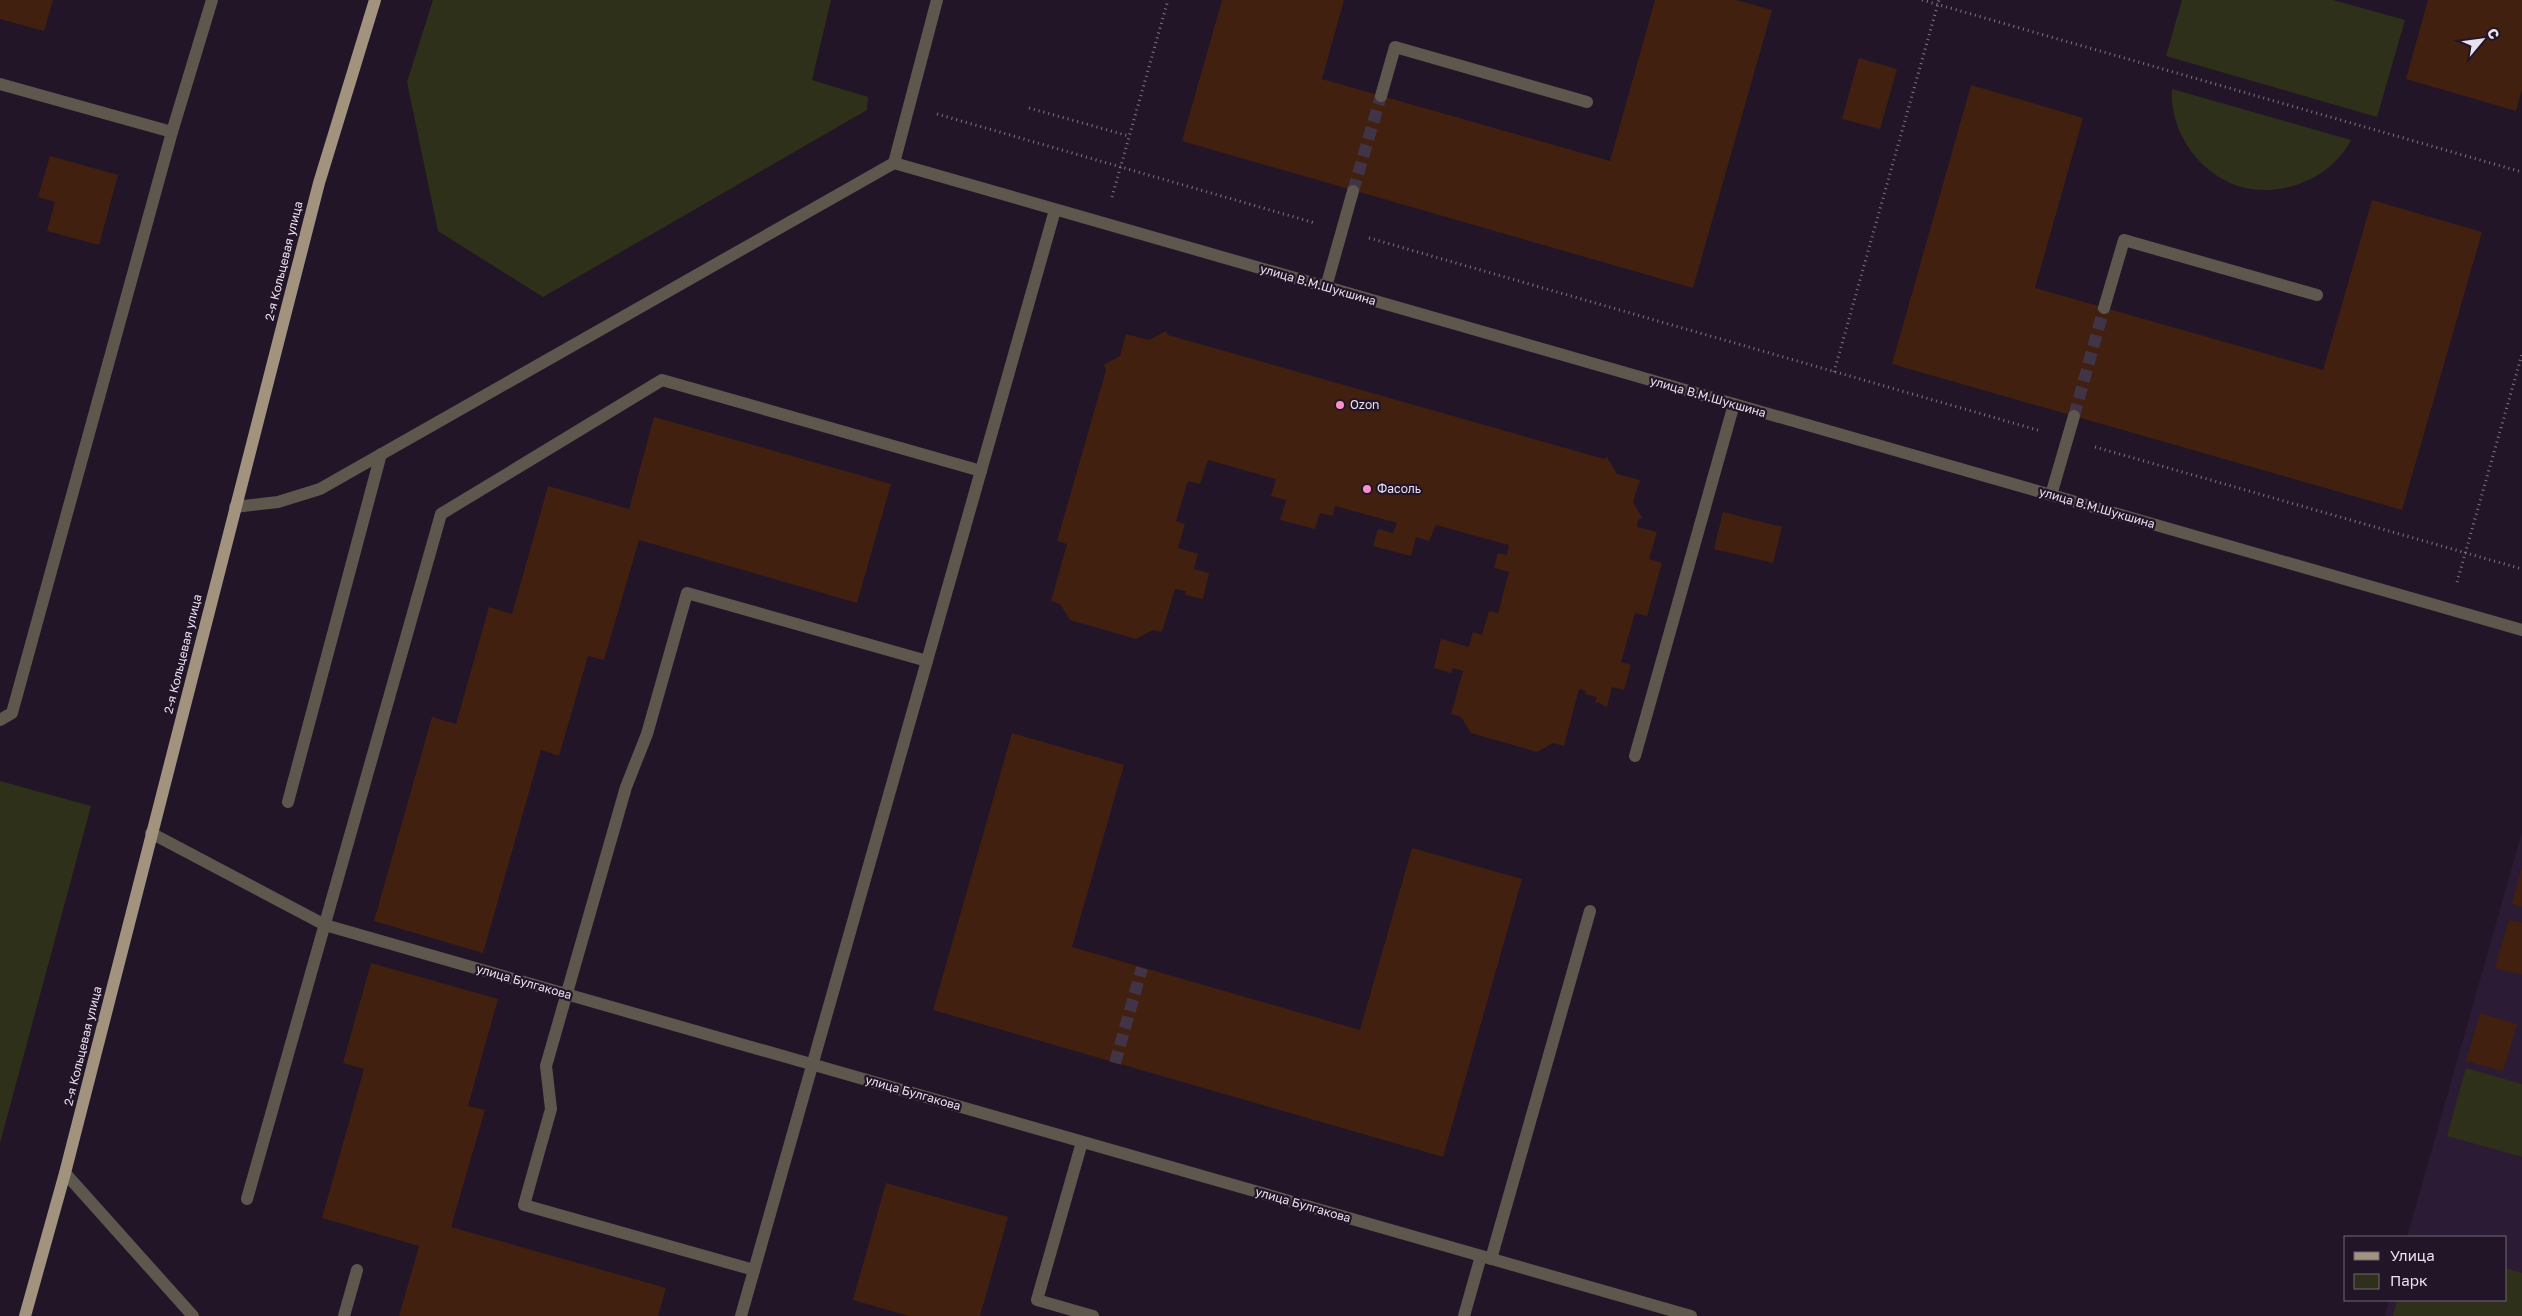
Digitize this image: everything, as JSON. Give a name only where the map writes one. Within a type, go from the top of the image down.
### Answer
[{"type":"main road","name":"2-я Кольцевая улица","points":[[25,1316],[65,1174],[319,183],[375,0]]},
{"type":"street","points":[[0,720],[12,713],[172,132],[212,0]]},
{"type":"street","points":[[235,507],[278,502],[320,489],[894,163],[937,0]]},
{"type":"street","points":[[1381,96],[1395,46],[1587,102]]},
{"type":"street","points":[[0,84],[172,132]]},
{"type":"street","name":"улица В.М.Шукшина","points":[[894,163],[2522,630]]},
{"type":"street","points":[[1326,288],[1353,191]]},
{"type":"street","points":[[741,1316],[1055,210]]},
{"type":"street","points":[[2104,308],[2124,240],[2317,295]]},
{"type":"street","points":[[247,1199],[442,514],[662,380],[981,471]]},
{"type":"street","points":[[1635,756],[1734,404]]},
{"type":"street","points":[[2051,495],[2074,416]]},
{"type":"street","points":[[288,802],[381,454]]},
{"type":"street","points":[[754,1270],[524,1204],[551,1109],[546,1066],[626,787],[648,734],[687,593],[927,661]]},
{"type":"street","name":"улица Булгакова","points":[[151,833],[325,925],[1691,1316]]},
{"type":"street","points":[[1464,1316],[1486,1258],[1590,911]]},
{"type":"street","points":[[1082,1142],[1037,1300],[1093,1316]]},
{"type":"street","points":[[65,1174],[193,1316]]},
{"type":"street","points":[[344,1316],[357,1270]]},
{"type":"path","points":[[1104,224],[1168,0]]},
{"type":"path","points":[[1922,0],[1938,2],[2522,172]]},
{"type":"path","points":[[1834,372],[1938,2]]},
{"type":"path","points":[[909,106],[2522,569]]},
{"type":"path","points":[[1029,108],[1129,136]]},
{"type":"path","points":[[2450,609],[2522,354]]},
{"type":"shaded area","points":[[2522,832],[2522,1316],[2385,1316],[2389,1301],[2507,1301],[2507,1236],[2407,1236]]},
{"type":"green space","points":[[433,0],[831,0],[812,80],[868,97],[867,110],[543,297],[438,231],[407,82]]},
{"type":"green space","points":[[2182,0],[2333,0],[2405,20],[2377,117],[2166,56]]},
{"type":"green space","points":[[2172,89],[2351,140],[2332,165],[2304,182],[2273,190],[2241,187],[2212,173],[2190,149],[2181,135],[2176,120],[2172,105]]},
{"type":"green space","points":[[0,781],[91,806],[0,1143]]},
{"type":"green space","points":[[2466,1068],[2522,1084],[2522,1157],[2447,1136]]},
{"type":"green space","points":[[2507,1268],[2522,1273],[2522,1316],[2393,1316],[2397,1301],[2507,1301]]},
{"type":"building","points":[[0,0],[53,0],[44,31],[0,19]]},
{"type":"building","points":[[1222,0],[1344,0],[1322,79],[1610,161],[1655,0],[1736,0],[1772,10],[1693,288],[1182,141]]},
{"type":"building","points":[[2428,0],[2522,0],[2522,89],[2516,111],[2406,79]]},
{"type":"building","points":[[1859,58],[1897,69],[1880,129],[1842,119]]},
{"type":"building","points":[[1971,85],[2083,118],[2035,288],[2323,370],[2372,200],[2482,232],[2402,510],[1892,364]]},
{"type":"building","points":[[50,156],[118,175],[99,245],[47,231],[55,202],[38,197]]},
{"type":"building","points":[[1166,331],[1168,335],[1604,459],[1607,457],[1617,474],[1640,480],[1633,502],[1642,518],[1638,520],[1637,527],[1657,532],[1649,559],[1662,563],[1647,616],[1635,613],[1621,662],[1631,665],[1624,690],[1612,687],[1607,707],[1598,702],[1595,703],[1597,697],[1585,694],[1586,691],[1579,689],[1564,746],[1553,743],[1537,752],[1471,733],[1461,717],[1451,714],[1463,671],[1453,668],[1451,673],[1434,668],[1441,639],[1469,647],[1473,632],[1482,635],[1489,611],[1498,613],[1509,572],[1494,568],[1498,553],[1507,555],[1509,545],[1436,525],[1429,541],[1416,537],[1411,556],[1373,546],[1378,529],[1393,533],[1397,523],[1335,506],[1333,516],[1320,513],[1315,529],[1280,520],[1286,500],[1271,496],[1276,479],[1208,460],[1200,484],[1188,481],[1176,521],[1185,524],[1178,548],[1198,554],[1194,569],[1209,573],[1203,599],[1185,595],[1186,591],[1175,589],[1162,632],[1153,630],[1136,639],[1070,620],[1060,604],[1051,601],[1067,544],[1057,541],[1106,370],[1104,365],[1120,356],[1126,334],[1149,340]]},
{"type":"building","points":[[654,417],[891,484],[857,603],[639,540],[604,660],[588,656],[559,756],[541,750],[483,953],[374,921],[432,717],[456,724],[489,607],[512,614],[548,486],[629,509]]},
{"type":"building","points":[[1723,512],[1782,527],[1773,563],[1714,549]]},
{"type":"building","points":[[1012,733],[1124,765],[1072,947],[1360,1030],[1412,848],[1522,879],[1443,1157],[933,1010]]},
{"type":"building","points":[[2522,870],[2522,907],[2512,904]]},
{"type":"building","points":[[2509,920],[2522,923],[2522,975],[2495,968]]},
{"type":"building","points":[[371,963],[498,999],[468,1106],[485,1110],[451,1227],[666,1288],[658,1316],[399,1316],[419,1246],[322,1218],[364,1069],[343,1063]]},
{"type":"building","points":[[2480,1013],[2517,1024],[2503,1071],[2466,1061]]},
{"type":"building","points":[[886,1183],[1008,1217],[980,1316],[909,1316],[853,1300]]},
{"type":"tunnel","points":[[1353,191],[1381,96]]},
{"type":"tunnel","points":[[2074,416],[2104,308]]},
{"type":"tunnel","points":[[1115,1063],[1142,968]]},
{"type":"place","name":"Ozon","points":[[1340,405]]},
{"type":"place","name":"Фасоль","points":[[1367,489]]}]
